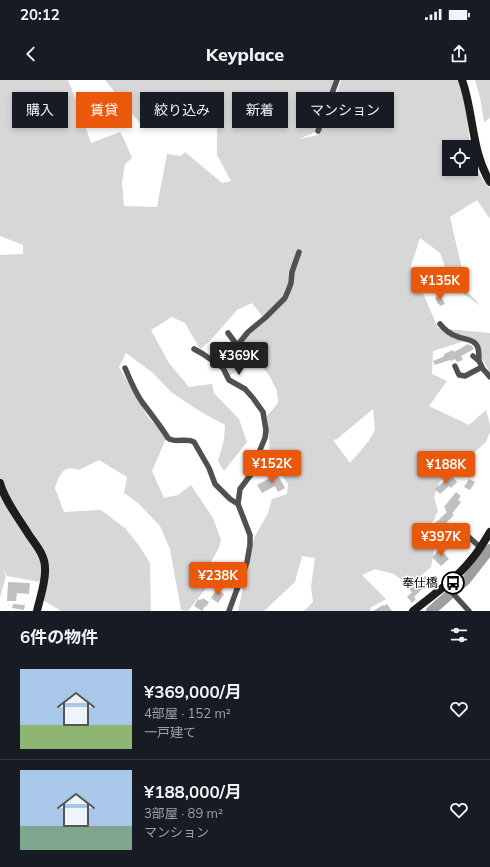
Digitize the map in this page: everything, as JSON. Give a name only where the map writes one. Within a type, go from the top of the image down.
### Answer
[{"type":"street","points":[[318,131],[337,80]]},
{"type":"street","points":[[462,80],[476,148],[481,164],[490,182]]},
{"type":"street","points":[[223,368],[232,352],[248,332],[285,298],[290,287],[292,272],[299,252]]},
{"type":"street","points":[[440,324],[454,336],[468,339],[476,344],[478,348],[479,361],[490,377]]},
{"type":"street","points":[[228,333],[237,345]]},
{"type":"street","points":[[194,349],[223,368],[229,380],[245,389],[262,412],[266,430],[265,438],[257,457],[255,469],[240,489],[238,504],[250,535],[250,545],[230,611]]},
{"type":"street","points":[[473,356],[479,361]]},
{"type":"street","points":[[455,366],[459,375],[465,376],[482,367]]},
{"type":"street","points":[[125,368],[133,388],[139,398],[164,430],[168,438],[171,440],[191,440],[194,442],[209,468],[215,484],[230,499],[238,504]]},
{"type":"street","points":[[0,483],[12,509],[44,558],[44,584],[37,611]]},
{"type":"street","points":[[452,527],[461,530],[481,548]]},
{"type":"street","points":[[413,611],[447,587],[481,548],[490,532]]},
{"type":"street","points":[[447,587],[469,611]]},
{"type":"shaded area","points":[[0,80],[68,80],[76,100],[76,128],[86,128],[91,143],[120,132],[124,139],[132,158],[125,164],[122,182],[124,206],[157,207],[167,154],[181,156],[185,152],[222,183],[231,181],[217,155],[217,128],[224,128],[224,92],[140,92],[140,123],[132,113],[132,92],[115,92],[105,80],[334,80],[330,92],[296,92],[296,128],[319,128],[318,131],[299,139],[318,135],[322,128],[394,128],[394,92],[337,92],[341,80],[459,80],[465,104],[469,140],[442,140],[442,176],[478,176],[478,172],[490,189],[490,219],[477,200],[450,217],[467,291],[481,306],[452,286],[440,253],[420,238],[411,266],[438,328],[490,333],[490,373],[471,339],[433,351],[432,374],[447,381],[429,406],[469,425],[486,410],[490,425],[490,432],[486,442],[440,481],[434,497],[438,511],[434,520],[423,530],[435,544],[431,567],[409,586],[394,574],[375,569],[362,575],[386,599],[370,608],[371,611],[304,611],[313,602],[311,587],[315,558],[302,556],[295,582],[264,611],[238,611],[254,538],[268,513],[272,499],[287,494],[288,484],[279,470],[264,464],[270,453],[267,416],[278,403],[277,391],[269,375],[257,360],[229,376],[227,374],[227,366],[262,316],[252,303],[237,310],[210,341],[200,349],[185,323],[172,317],[151,330],[169,363],[189,387],[212,384],[214,393],[239,419],[247,442],[224,471],[218,461],[224,440],[225,425],[201,412],[171,392],[153,373],[126,353],[119,367],[148,417],[168,438],[165,441],[152,471],[164,498],[178,495],[191,485],[213,518],[221,540],[219,548],[208,570],[214,578],[188,611],[181,610],[170,549],[160,526],[138,503],[124,493],[127,477],[99,460],[79,470],[65,470],[60,475],[55,488],[64,512],[101,510],[126,529],[150,563],[151,611],[61,611],[43,600],[45,583],[7,576],[2,567],[6,576],[0,598],[0,255],[23,254],[23,245],[0,236]],"holes":[[[373,409],[375,430],[368,442],[350,463],[333,440],[337,439]]]},
{"type":"shaded area","points":[[475,80],[490,80],[490,118],[484,122],[480,97]]},
{"type":"building","points":[[440,295],[445,304],[440,306],[435,298]]},
{"type":"building","points":[[468,344],[474,349],[461,356],[463,360],[457,362],[455,359],[435,365],[433,361],[443,357],[445,355],[444,354],[453,350],[454,352]]},
{"type":"building","points":[[277,474],[285,488],[278,492],[275,486],[262,493],[257,485]]},
{"type":"building","points":[[451,475],[457,482],[451,488],[449,486],[440,494],[435,489]]},
{"type":"building","points":[[469,479],[475,482],[470,490],[464,487]]},
{"type":"building","points":[[456,492],[461,496],[458,500],[461,502],[452,514],[454,515],[443,526],[455,537],[457,533],[464,538],[458,546],[438,531],[434,534],[429,529],[447,512],[444,507]]},
{"type":"building","points":[[440,547],[449,559],[441,566],[432,557]]},
{"type":"building","points":[[212,562],[222,566],[219,573],[209,569]]},
{"type":"building","points":[[425,576],[432,583],[427,588],[425,586],[414,597],[416,599],[412,603],[407,597],[412,592],[409,589]]},
{"type":"building","points":[[8,582],[30,583],[29,594],[17,593],[16,601],[7,601]]},
{"type":"building","points":[[217,589],[224,594],[218,603],[211,598]]},
{"type":"building","points":[[203,598],[209,602],[202,611],[194,606],[198,599],[202,600]]},
{"type":"building","points":[[13,604],[25,605],[24,610],[12,608]]},
{"type":"building","points":[[387,604],[392,611],[373,611],[383,605],[384,606]]},
{"type":"waterway","points":[[431,611],[466,580],[490,549]]},
{"type":"place","name":"奉仕橋","points":[[453,583]]}]
